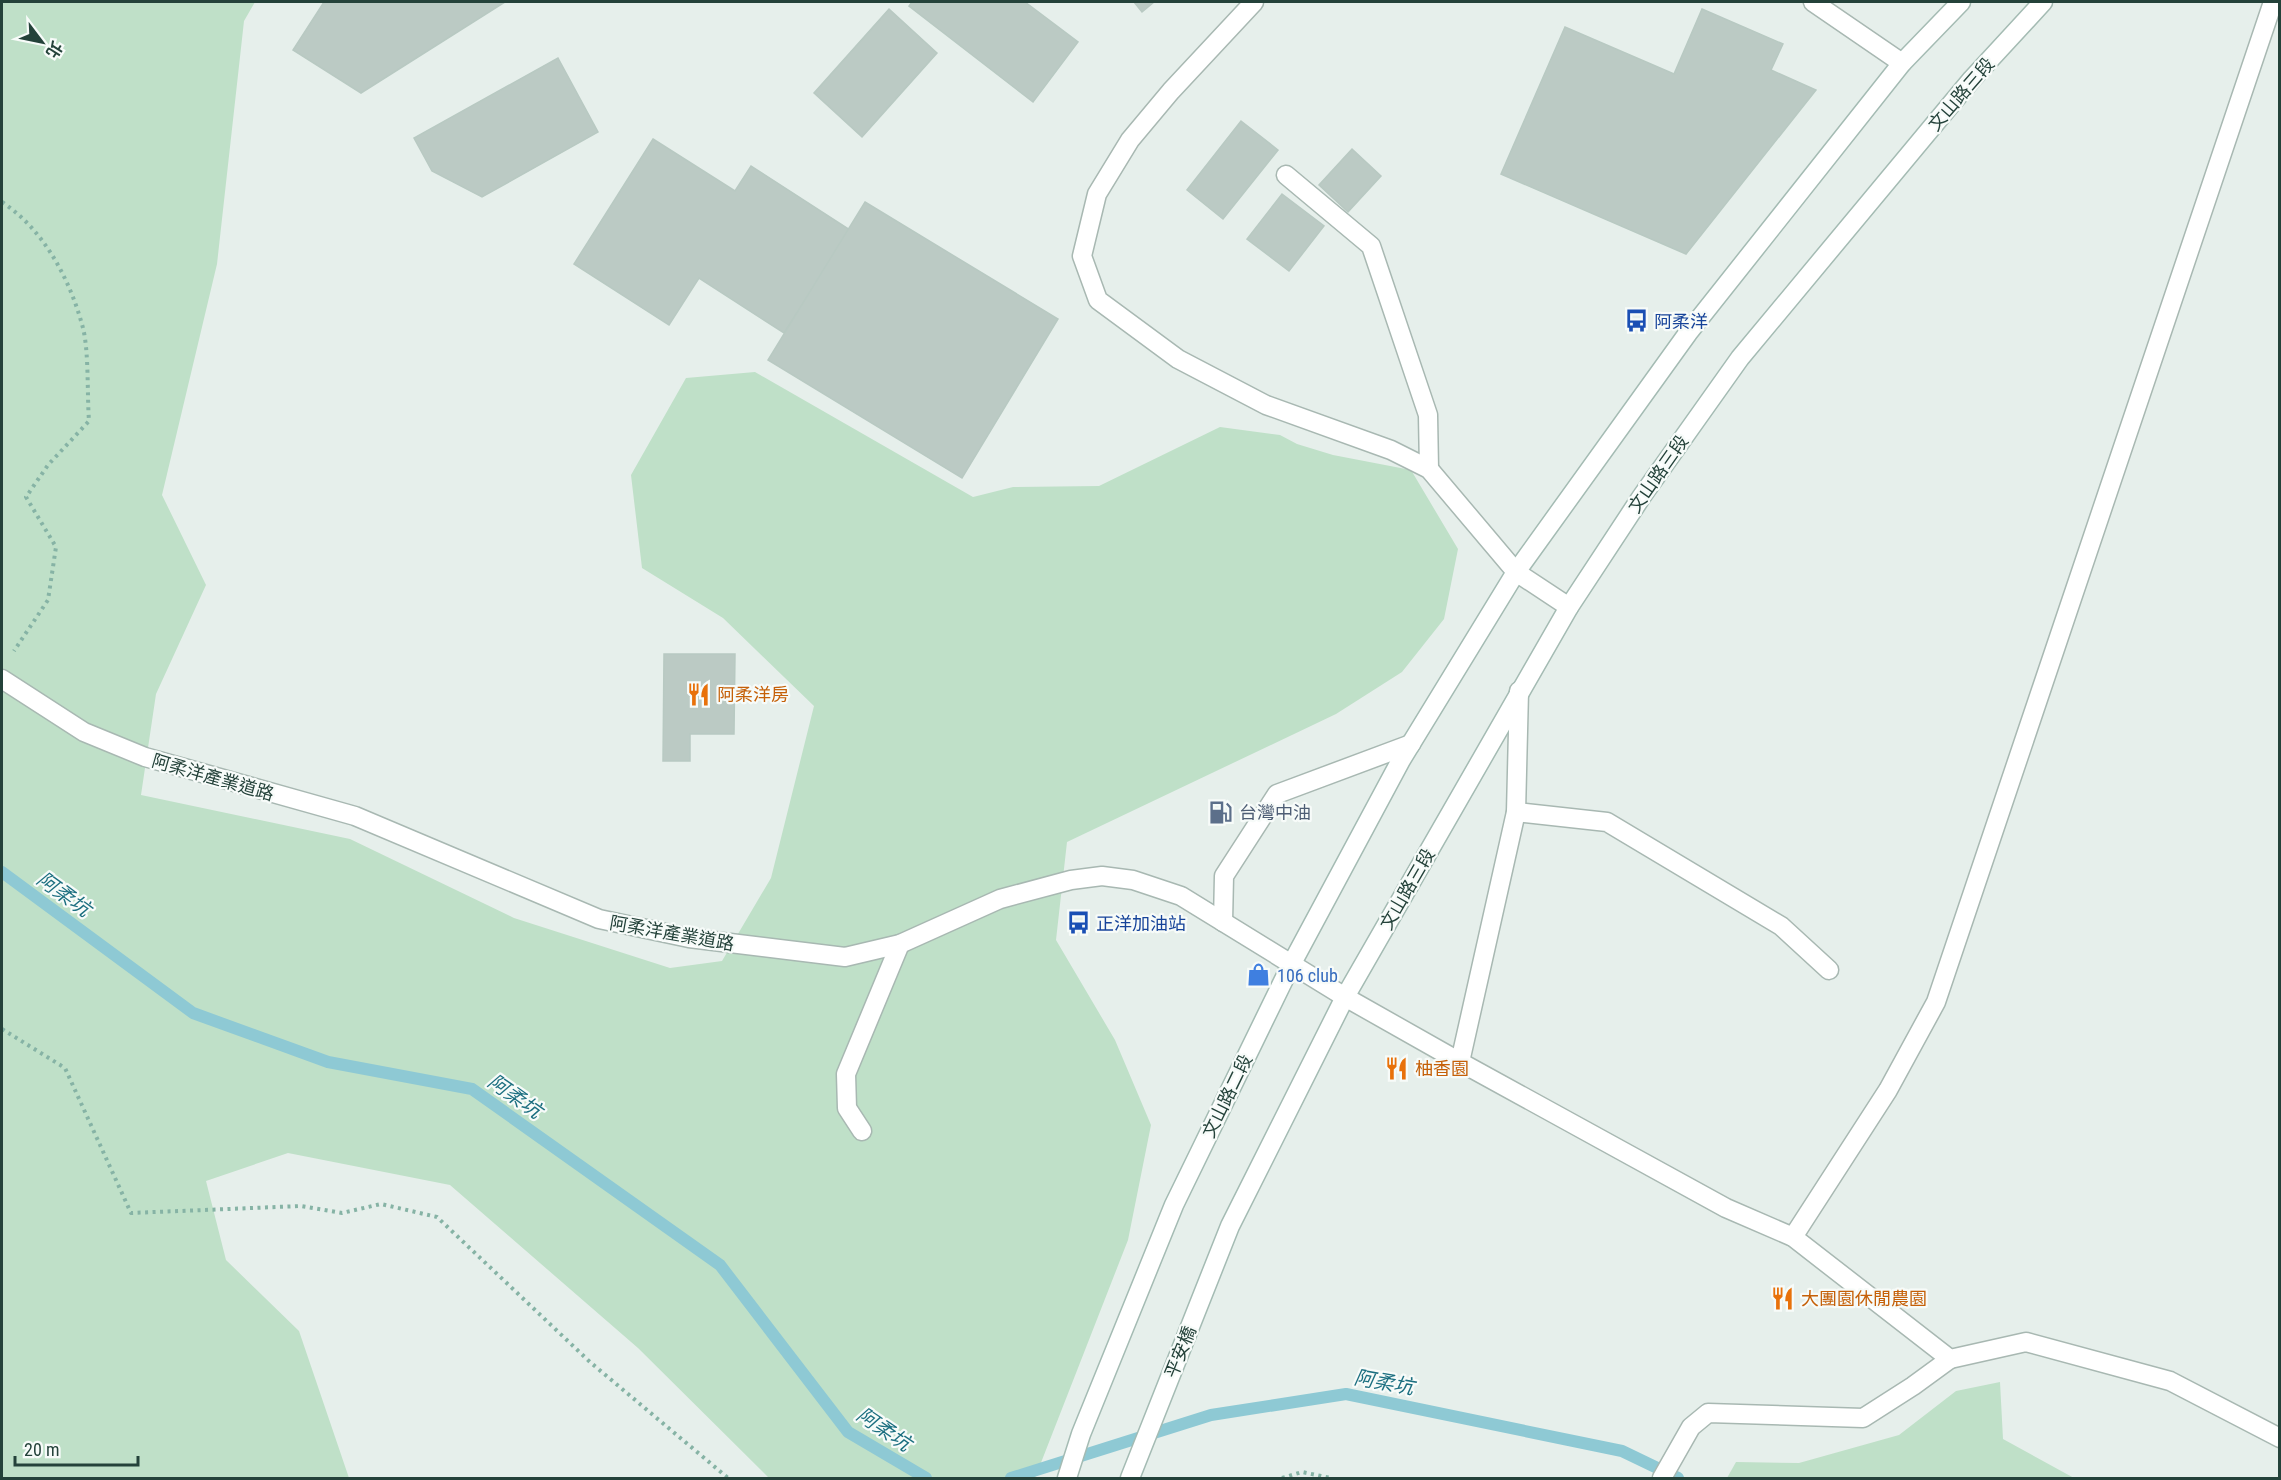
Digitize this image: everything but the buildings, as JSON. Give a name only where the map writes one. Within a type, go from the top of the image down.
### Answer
[{"type":"street","points":[[1254,2],[1171,91],[1131,140],[1097,194],[1082,256],[1098,300],[1178,359],[1256,400],[1391,450],[1429,469],[1516,572],[1569,607]]},
{"type":"street","points":[[1813,2],[1902,63]]},
{"type":"street","points":[[1291,965],[1411,744],[1516,572],[1688,333],[1902,63],[1961,2]]},
{"type":"street","name":"文山路三段","points":[[1345,997],[1569,607],[1642,496],[1740,358],[1972,79],[2043,2]]},
{"type":"street","points":[[1794,1237],[1888,1090],[1936,1002],[2273,2]]},
{"type":"street","points":[[1286,175],[1371,246],[1428,415],[1429,469]]},
{"type":"street","name":"阿柔洋產業道路","points":[[2,680],[84,732],[145,757],[355,816],[599,919],[689,938],[845,957],[900,944],[1000,899],[1071,880],[1102,876],[1133,880],[1181,896],[1291,965],[1460,1062],[1726,1208],[1794,1237],[1950,1359]]},
{"type":"street","points":[[1460,1062],[1516,812],[1519,692]]},
{"type":"street","points":[[1223,922],[1224,876],[1277,794],[1411,744]]},
{"type":"street","points":[[1516,812],[1607,822],[1781,926],[1829,970]]},
{"type":"street","points":[[862,1131],[847,1108],[846,1074],[900,944]]},
{"type":"street","name":"文山路二段","points":[[1067,1479],[1081,1434],[1165,1228],[1291,965]]},
{"type":"street","name":"平安橋","points":[[1130,1479],[1230,1226],[1345,997]]},
{"type":"street","points":[[1662,1479],[1691,1427],[1708,1413],[1863,1418],[1950,1359],[2026,1342],[2170,1381],[2280,1438]]},
{"type":"path","points":[[2,202],[22,216],[54,256],[59,267],[83,329],[89,420],[48,465],[26,497],[56,547],[48,600],[8,659]]},
{"type":"path","points":[[2,1029],[64,1068],[131,1213],[301,1206],[342,1213],[381,1204],[437,1217],[590,1362],[728,1479]]},
{"type":"path","points":[[1282,1479],[1302,1472],[1330,1479]]},
{"type":"green space","points":[[2,2],[255,2],[244,21],[217,264],[162,495],[206,585],[156,694],[141,795],[350,839],[514,918],[670,968],[722,961],[771,878],[814,706],[723,618],[642,568],[631,475],[686,378],[755,372],[973,497],[1013,487],[1099,486],[1220,427],[1280,435],[1297,444],[1333,455],[1411,470],[1458,549],[1444,619],[1402,672],[1336,714],[1067,842],[1056,940],[1115,1040],[1151,1125],[1128,1240],[1035,1478],[769,1478],[638,1348],[450,1185],[288,1153],[206,1181],[226,1260],[299,1331],[349,1478],[2,1478]]},
{"type":"green space","points":[[2000,1382],[2003,1439],[2074,1478],[1727,1478],[1736,1462],[1799,1463],[1899,1435],[1956,1391]]},
{"type":"waterway","name":"阿柔坑","points":[[2,872],[193,1013],[328,1062],[472,1089],[720,1265],[848,1432],[926,1478]]},
{"type":"waterway","name":"阿柔坑","points":[[1011,1478],[1211,1415],[1346,1394],[1622,1451],[1678,1478]]},
{"type":"place","name":"阿柔洋","points":[[1636,321]]},
{"type":"place","name":"阿柔洋房","points":[[699,694]]},
{"type":"place","name":"台灣中油","points":[[1221,812]]},
{"type":"place","name":"正洋加油站","points":[[1078,923]]},
{"type":"place","name":"106 club","points":[[1259,975]]},
{"type":"place","name":"柚香園","points":[[1397,1068]]},
{"type":"place","name":"大團園休閒農園","points":[[1783,1298]]}]
